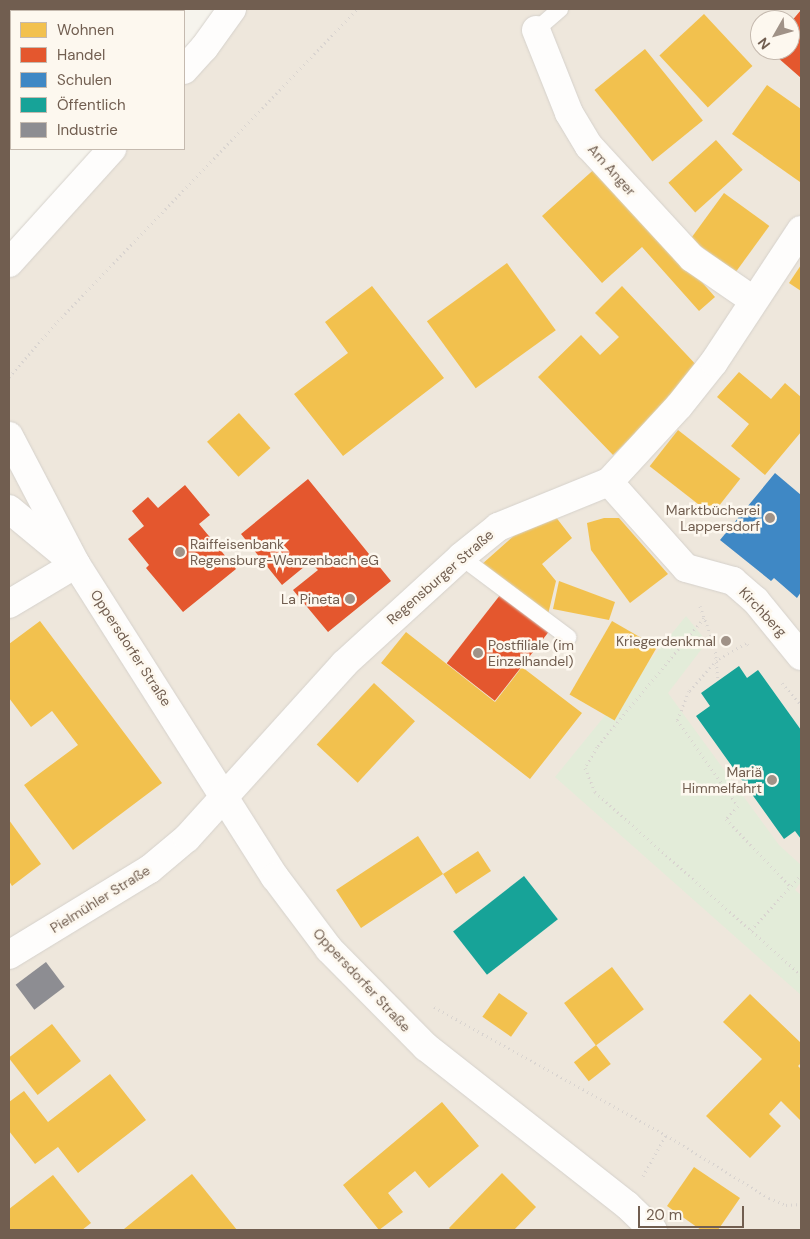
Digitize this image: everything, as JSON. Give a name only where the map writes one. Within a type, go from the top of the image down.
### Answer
[{"type":"street","points":[[185,69],[204,48],[232,9]]},
{"type":"street","name":"Am Anger","points":[[536,30],[569,113],[590,146],[692,258],[753,300]]},
{"type":"street","points":[[9,263],[111,150]]},
{"type":"street","name":"Regensburger Straße","points":[[187,838],[344,664],[461,558],[498,527],[609,482],[679,406],[714,362],[753,300],[801,230]]},
{"type":"street","name":"Oppersdorfer Straße","points":[[9,436],[76,564],[275,877],[324,941],[397,1020],[426,1047],[627,1205],[653,1230]]},
{"type":"street","name":"Kirchberg","points":[[609,482],[686,568],[733,581],[756,601],[801,656]]},
{"type":"street","name":"Oppersdorfer Straße","points":[[9,509],[76,564]]},
{"type":"street","points":[[9,604],[76,564]]},
{"type":"street","name":"Pielmühler Straße","points":[[9,955],[150,869],[187,838]]},
{"type":"lane","name":"Am Anger","points":[[536,30],[560,9]]},
{"type":"lane","points":[[461,558],[568,638]]},
{"type":"path","points":[[9,376],[58,321],[357,9]]},
{"type":"path","points":[[697,600],[715,647],[718,680]]},
{"type":"path","points":[[704,618],[597,747],[585,768],[595,792],[801,975]]},
{"type":"path","points":[[752,650],[746,643],[717,660],[689,691],[677,720],[738,806],[726,819],[791,887]]},
{"type":"path","points":[[777,678],[801,705]]},
{"type":"path","points":[[751,930],[801,874]]},
{"type":"path","points":[[431,1005],[666,1135],[769,1198],[786,1205],[801,1204]]},
{"type":"path","points":[[627,1205],[666,1135]]},
{"type":"shaded area","points":[[232,9],[801,9],[801,1230],[9,1230],[9,263],[111,150],[185,150],[185,69]]},
{"type":"green space","points":[[686,616],[707,642],[668,693],[779,845],[801,865],[801,882],[795,890],[801,895],[801,995],[555,777]]},
{"type":"building: Wohnen","points":[[704,14],[752,66],[708,108],[659,56]]},
{"type":"building: Wohnen","points":[[645,49],[703,120],[652,161],[594,90]]},
{"type":"building: Wohnen","points":[[767,85],[801,109],[800,182],[732,134]]},
{"type":"building: Wohnen","points":[[716,140],[743,170],[695,213],[668,183]]},
{"type":"building: Wohnen","points":[[599,165],[715,297],[699,311],[642,247],[602,283],[542,216]]},
{"type":"building: Wohnen","points":[[724,193],[769,226],[736,272],[690,239]]},
{"type":"building: Wohnen","points":[[507,263],[556,330],[476,388],[427,321]]},
{"type":"building: Wohnen","points":[[801,265],[801,291],[789,283]]},
{"type":"building: Wohnen","points":[[372,286],[444,378],[343,456],[294,394],[348,353],[325,322]]},
{"type":"building: Wohnen","points":[[622,286],[701,370],[613,455],[538,377],[581,335],[600,355],[619,337],[595,313]]},
{"type":"building: Wohnen","points":[[739,372],[771,399],[785,383],[801,397],[801,432],[765,475],[731,446],[749,424],[717,397]]},
{"type":"building: Wohnen","points":[[239,413],[270,448],[238,477],[207,442]]},
{"type":"building: Wohnen","points":[[678,430],[740,479],[712,515],[650,466]]},
{"type":"building: Wohnen","points":[[555,516],[572,538],[542,564],[556,581],[546,623],[481,565],[517,533]]},
{"type":"building: Wohnen","points":[[604,518],[619,518],[668,574],[630,603],[591,550],[587,523]]},
{"type":"building: Wohnen","points":[[559,581],[615,602],[609,620],[553,609]]},
{"type":"building: Wohnen","points":[[40,621],[162,783],[73,850],[24,785],[78,745],[52,711],[31,727],[9,698],[9,644]]},
{"type":"building: Wohnen","points":[[612,621],[657,647],[615,721],[570,695]]},
{"type":"building: Wohnen","points":[[406,632],[495,702],[522,667],[582,713],[530,779],[381,663]]},
{"type":"building: Wohnen","points":[[374,683],[415,721],[358,783],[317,744]]},
{"type":"building: Wohnen","points":[[9,820],[41,864],[12,886],[9,881]]},
{"type":"building: Wohnen","points":[[418,836],[443,874],[361,928],[336,890]]},
{"type":"building: Wohnen","points":[[478,851],[491,871],[456,894],[443,874]]},
{"type":"building: Wohnen","points":[[612,967],[644,1009],[596,1045],[564,1003]]},
{"type":"building: Wohnen","points":[[499,993],[528,1013],[511,1037],[482,1017]]},
{"type":"building: Wohnen","points":[[750,994],[801,1043],[801,1063],[798,1066],[801,1069],[801,1121],[781,1101],[769,1114],[781,1126],[750,1158],[706,1116],[762,1059],[723,1022]]},
{"type":"building: Wohnen","points":[[52,1024],[81,1061],[38,1095],[9,1058]]},
{"type":"building: Wohnen","points":[[596,1045],[611,1064],[589,1081],[574,1062]]},
{"type":"building: Wohnen","points":[[110,1074],[146,1120],[78,1173],[58,1147],[35,1164],[9,1131],[9,1102],[24,1091],[48,1122]]},
{"type":"building: Wohnen","points":[[442,1102],[479,1146],[429,1188],[415,1171],[388,1193],[403,1212],[379,1230],[343,1185]]},
{"type":"building: Wohnen","points":[[694,1167],[740,1198],[718,1230],[701,1230],[667,1206]]},
{"type":"building: Wohnen","points":[[502,1173],[536,1207],[514,1230],[451,1230],[449,1228]]},
{"type":"building: Wohnen","points":[[192,1174],[237,1230],[124,1229]]},
{"type":"building: Wohnen","points":[[53,1175],[91,1223],[82,1230],[9,1230],[9,1209]]},
{"type":"building: Handel","points":[[801,10],[801,78],[780,60],[800,60]]},
{"type":"building: Handel","points":[[308,479],[391,581],[328,632],[293,590],[318,570],[310,562],[282,585],[241,534]]},
{"type":"building: Handel","name":"Raiffeisenbank Regensburg-Wenzenbach eG","points":[[185,485],[210,515],[199,524],[236,569],[183,612],[146,568],[149,565],[128,539],[144,526],[132,511],[148,497],[158,508]]},
{"type":"building: Handel","points":[[504,590],[552,628],[495,701],[447,663]]},
{"type":"building: Schulen","name":"Marktbücherei Lappersdorf","points":[[775,473],[801,495],[801,592],[797,598],[774,578],[771,581],[720,540]]},
{"type":"building: Öffentlich","name":"Mariä Himmelfahrt","points":[[739,666],[747,678],[758,670],[801,730],[801,839],[795,831],[784,839],[696,716],[710,706],[701,693]]},
{"type":"building: Öffentlich","points":[[524,876],[558,919],[487,975],[453,931]]},
{"type":"building: Industrie","points":[[46,962],[65,987],[34,1010],[16,985]]},
{"type":"place","name":"Marktbücherei Lappersdorf","points":[[770,518]]},
{"type":"place","name":"Raiffeisenbank Regensburg-Wenzenbach eG","points":[[180,552]]},
{"type":"place","name":"La Pineta","points":[[350,599]]},
{"type":"place","name":"Kriegerdenkmal","points":[[726,641]]},
{"type":"place","name":"Postfiliale (im Einzelhandel)","points":[[478,653]]},
{"type":"place","name":"Mariä Himmelfahrt","points":[[772,780]]}]
